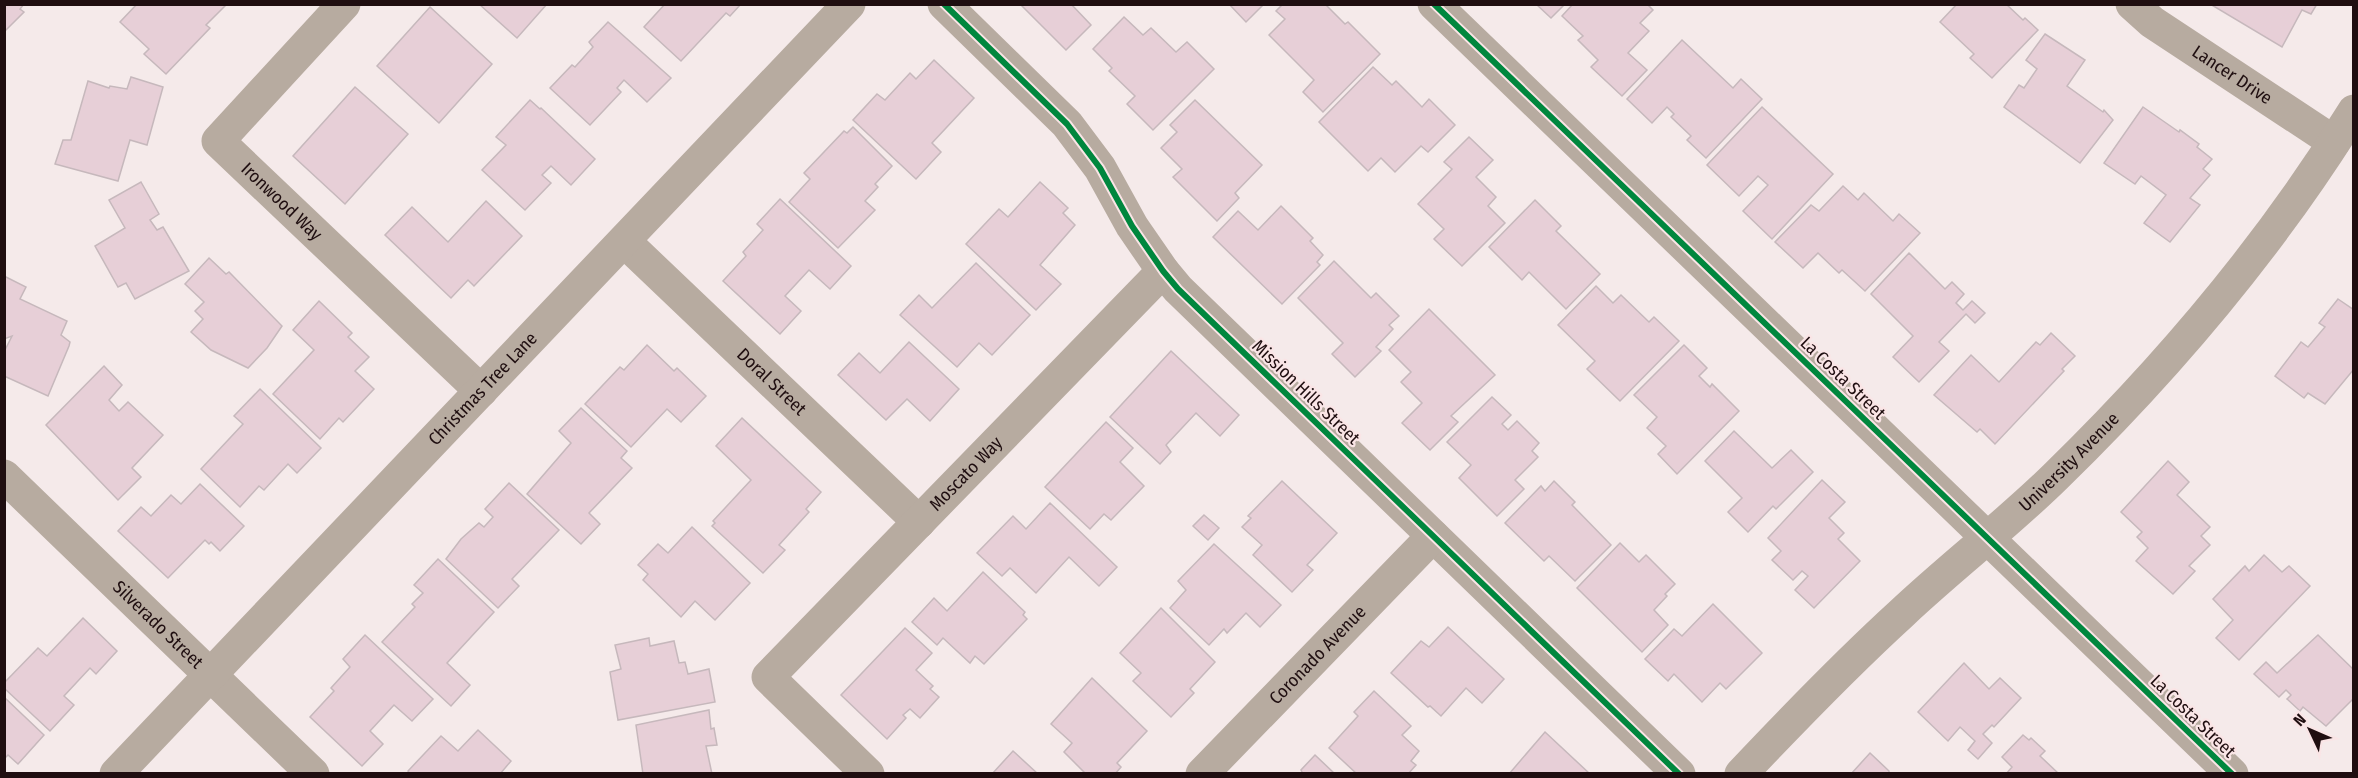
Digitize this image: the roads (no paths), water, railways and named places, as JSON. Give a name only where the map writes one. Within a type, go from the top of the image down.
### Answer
[{"type":"street","name":"Ironwood Way","points":[[344,4],[218,141],[481,391]]},
{"type":"street","name":"Christmas Tree Lane","points":[[116,774],[849,4]]},
{"type":"street","name":"Mission Hills Street","points":[[944,4],[1067,124],[1100,168],[1132,226],[1163,271],[1187,297],[1679,774]]},
{"type":"street","name":"La Costa Street","points":[[1434,4],[2232,774]]},
{"type":"street","name":"Lancer Drive","points":[[2132,4],[2152,22],[2334,142]]},
{"type":"street","name":"University Avenue","points":[[1741,774],[1829,681],[2054,478],[2126,406],[2197,326],[2281,219],[2354,111]]},
{"type":"street","name":"Doral Street","points":[[624,241],[919,522]]},
{"type":"street","name":"Moscato Way","points":[[868,774],[768,677],[1163,271]]},
{"type":"street","name":"Silverado Street","points":[[4,476],[313,774]]},
{"type":"street","name":"Coronado Avenue","points":[[1202,774],[1433,536]]}]
